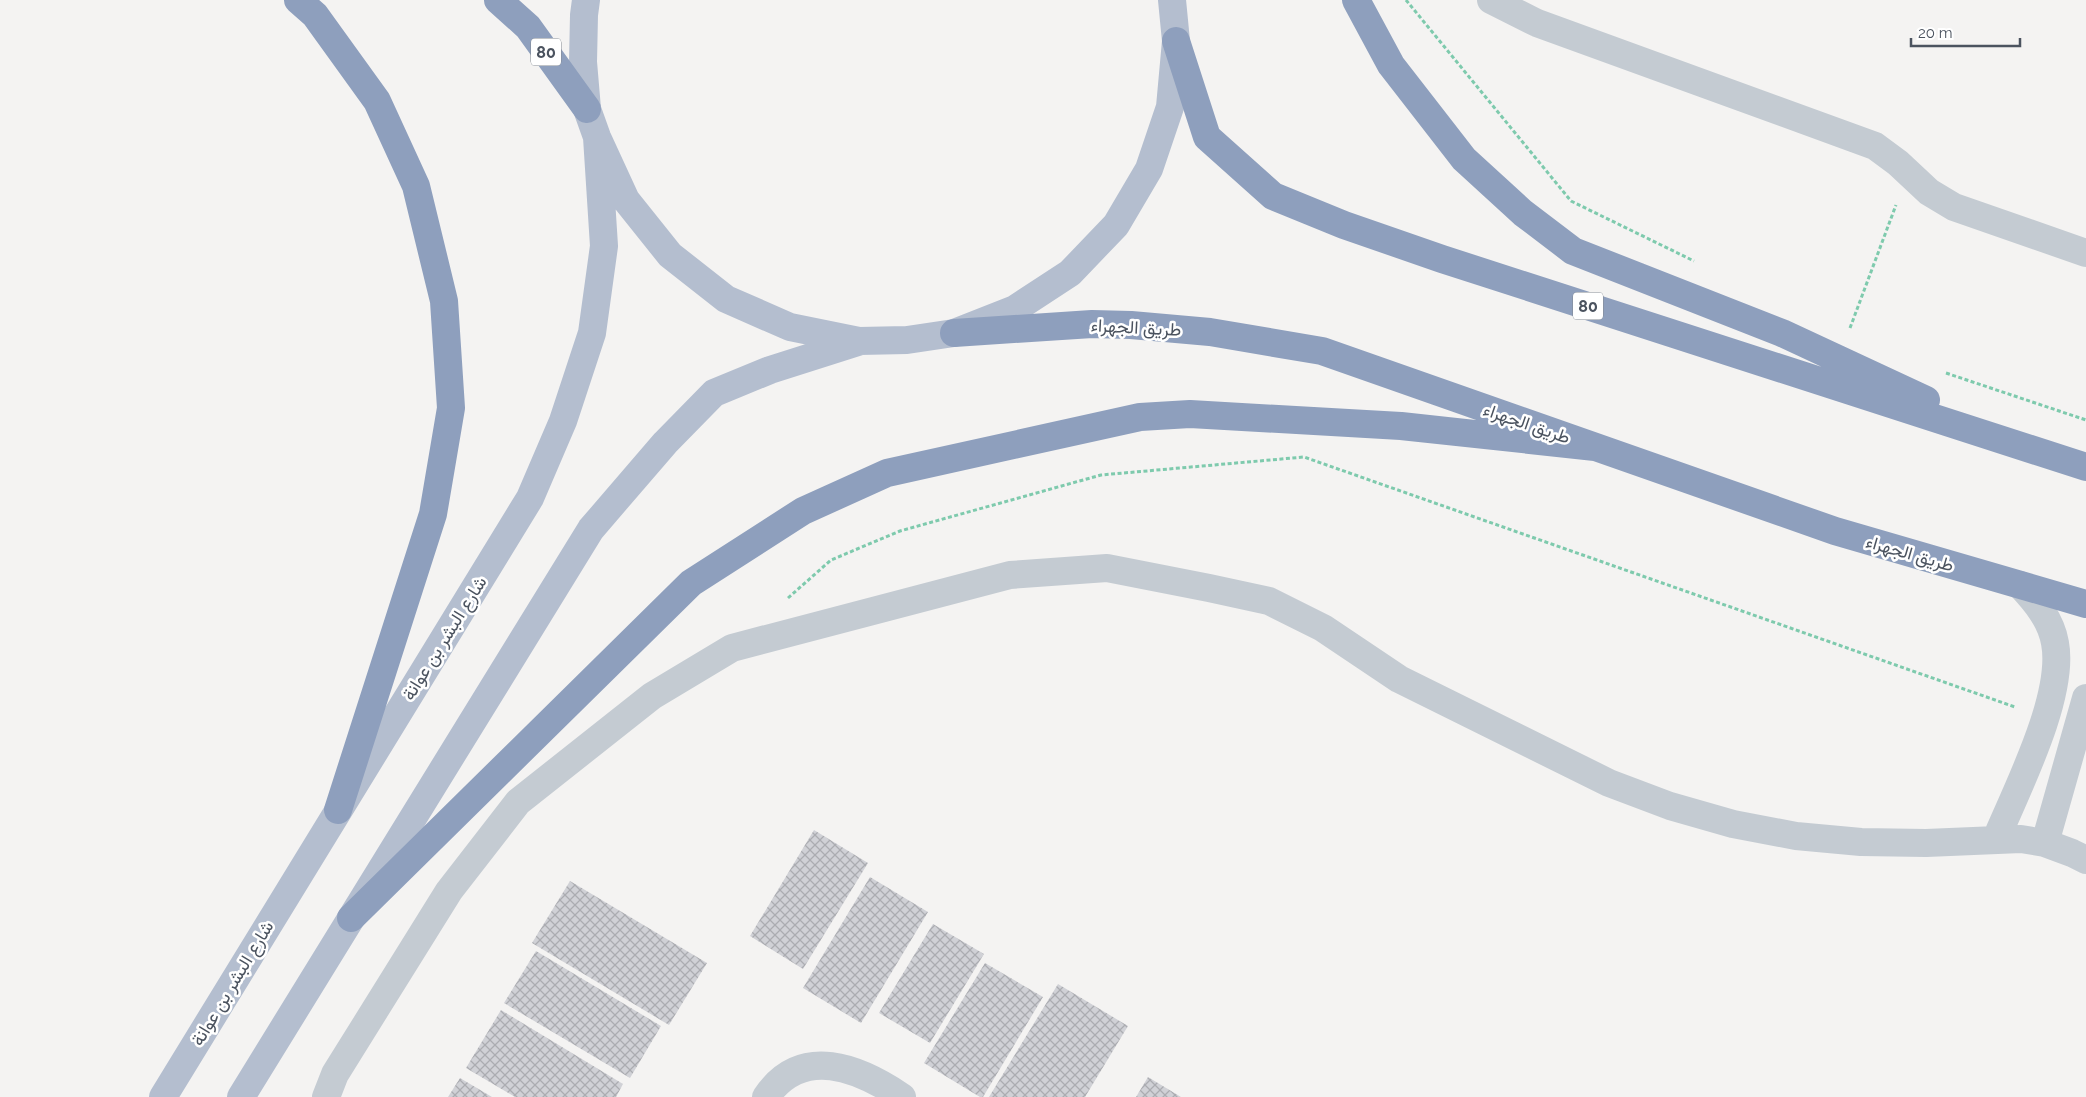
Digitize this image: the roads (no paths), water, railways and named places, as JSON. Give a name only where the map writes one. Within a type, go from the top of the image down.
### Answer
[{"type":"highway","points":[[298,0],[315,15],[377,101],[416,186],[444,301],[451,408],[433,514],[338,810]]},
{"type":"highway","name":"80","points":[[498,0],[528,27],[587,109]]},
{"type":"highway","points":[[1356,0],[1391,65],[1464,159],[1523,213],[1572,251],[1782,332],[2032,450]]},
{"type":"highway","name":"80","points":[[1176,40],[1207,137],[1273,196],[1344,225],[1442,259],[2086,467]]},
{"type":"highway","name":"طريق الجهراء","points":[[954,332],[1092,324],[1131,326],[1210,332],[1322,351],[1835,531],[2086,604]]},
{"type":"highway","points":[[351,918],[691,583],[803,511],[887,473],[1140,417],[1190,414],[1400,426],[1595,447]]},
{"type":"main road","name":"80","points":[[586,0],[582,62],[587,109],[596,136],[626,200],[670,256],[726,299],[790,328],[859,341],[907,340],[954,332],[1015,309],[1070,273],[1116,225],[1149,169],[1170,106],[1176,40],[1172,0]]},
{"type":"main road","name":"شارع البشر بن عوانة","points":[[163,1097],[530,498],[563,421],[592,332],[604,246],[596,136]]},
{"type":"main road","points":[[241,1097],[591,529],[665,443],[714,393],[770,370],[859,341]]},
{"type":"street","points":[[1491,0],[1537,23],[1862,141],[1887,154],[1929,192],[1954,207],[2086,254]]},
{"type":"street","points":[[326,1097],[335,1074],[449,891],[518,802],[652,696],[732,648],[1010,576],[1107,568],[1269,601],[1323,628],[1399,679],[1609,783],[1670,806],[1732,824],[1796,836],[1861,842],[1926,843],[2021,839],[2045,843],[2086,860]]},
{"type":"street","points":[[1996,839],[2046,718],[2056,677],[2055,643],[2048,622],[2040,608],[2020,585]]},
{"type":"street","points":[[2045,843],[2086,698]]},
{"type":"street","points":[[766,1097],[773,1086],[788,1074],[806,1068],[825,1067],[843,1068],[877,1080],[902,1097]]}]
